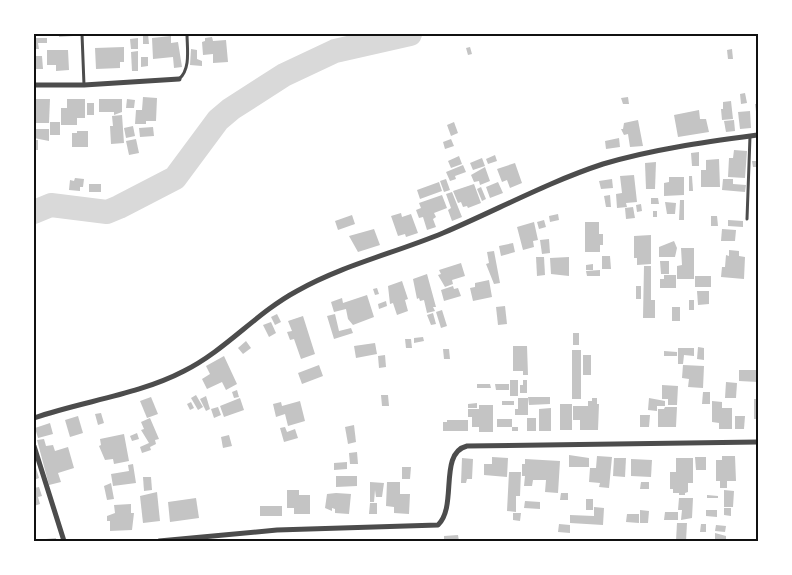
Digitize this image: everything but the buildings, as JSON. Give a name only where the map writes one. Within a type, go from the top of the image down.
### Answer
[{"type":"street","points":[[34,85],[84,85],[179,79]]},
{"type":"street","points":[[34,418],[147,386],[184,371],[213,353],[277,304],[302,288],[343,269],[443,233],[546,186],[602,165],[639,154],[758,135]]},
{"type":"street","points":[[159,541],[277,530],[438,525],[446,512],[452,456],[459,448],[467,446],[758,442]]},
{"type":"street","points":[[34,446],[64,541]]},
{"type":"lane","points":[[82,34],[84,85]]},
{"type":"lane","points":[[179,79],[186,72],[187,34]]},
{"type":"lane","points":[[747,219],[750,136]]},
{"type":"waterway","points":[[34,212],[51,205],[107,212],[119,207],[175,178],[218,120],[231,109],[284,75],[335,51],[410,34]]}]
